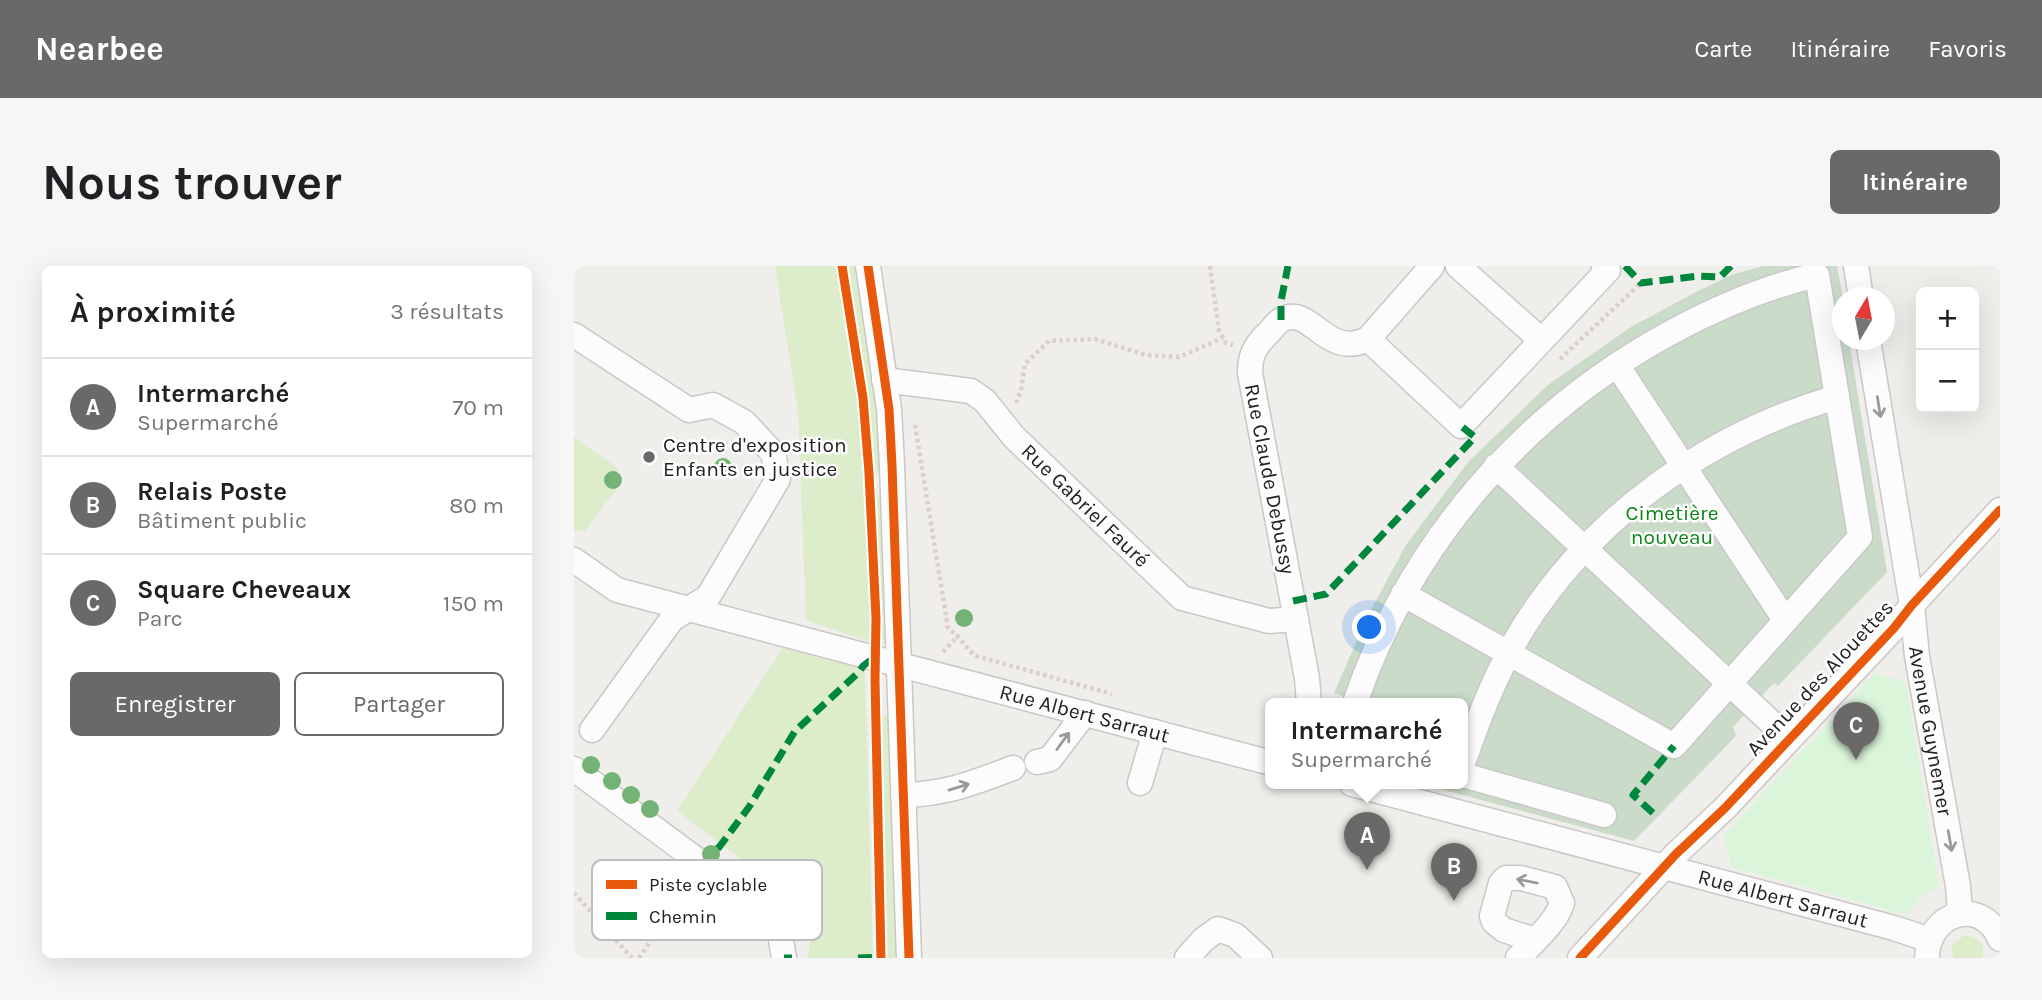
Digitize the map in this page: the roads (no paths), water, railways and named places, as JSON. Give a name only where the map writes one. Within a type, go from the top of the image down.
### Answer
[{"type":"street","points":[[868,266],[884,380],[892,465],[909,958]]},
{"type":"street","points":[[1432,266],[1368,339],[1461,426],[1608,270],[1604,266]]},
{"type":"street","points":[[1458,266],[1541,340]]},
{"type":"street","points":[[1837,271],[1851,287]]},
{"type":"street","points":[[1357,698],[1373,654],[1403,594],[1452,519],[1496,466],[1563,405],[1617,365],[1708,314],[1762,291],[1837,271]]},
{"type":"street","points":[[1403,594],[1674,746],[1860,537],[1837,397],[1837,271]]},
{"type":"street","name":"Rue Claude Debussy","points":[[1309,698],[1250,373],[1253,353],[1256,346],[1281,320],[1295,316],[1308,321],[1323,336],[1347,345],[1357,345],[1368,339]]},
{"type":"street","points":[[574,335],[689,410],[713,404],[744,422],[774,453],[778,479],[708,597],[672,619],[592,730]]},
{"type":"street","name":"Avenue Guynemer","points":[[1870,350],[1912,605],[1917,656],[1958,886],[1960,914]]},
{"type":"street","points":[[1617,365],[1785,620]]},
{"type":"street","name":"Rue Gabriel Fauré","points":[[884,380],[971,391],[985,401],[1014,437],[1182,598],[1269,621],[1296,619]]},
{"type":"street","points":[[1468,749],[1508,654],[1539,605],[1585,548],[1635,502],[1684,466],[1741,433],[1837,397]]},
{"type":"street","points":[[1496,466],[1789,739]]},
{"type":"street","name":"Avenue des Alouettes","points":[[1580,958],[1894,628],[2000,510]]},
{"type":"street","name":"Rue Albert Sarraut","points":[[574,559],[617,590],[1265,761]]},
{"type":"street","points":[[903,796],[932,795],[1050,759],[1085,713]]},
{"type":"street","points":[[1140,783],[1155,732]]},
{"type":"street","points":[[574,769],[698,860]]},
{"type":"street","points":[[1468,776],[1604,815]]},
{"type":"street","name":"Rue Albert Sarraut","points":[[1397,790],[1663,868],[1894,928],[1929,949]]},
{"type":"street","points":[[1929,949],[1945,920],[1960,914],[1974,915],[1988,921],[1999,931]]},
{"type":"street","points":[[1187,958],[1203,940],[1218,929],[1235,935],[1260,958]]},
{"type":"street","points":[[781,940],[784,958]]},
{"type":"place","name":"Centre d'exposition Enfants en justice","points":[[649,457]]},
{"type":"place","name":"Square Cheveaux","points":[[1856,760]]},
{"type":"place","name":"Intermarché","points":[[1367,870]]},
{"type":"place","name":"Relais Poste","points":[[1454,901]]},
{"type":"park label","name":"Cimetière nouveau","points":[[1672,525]]}]
